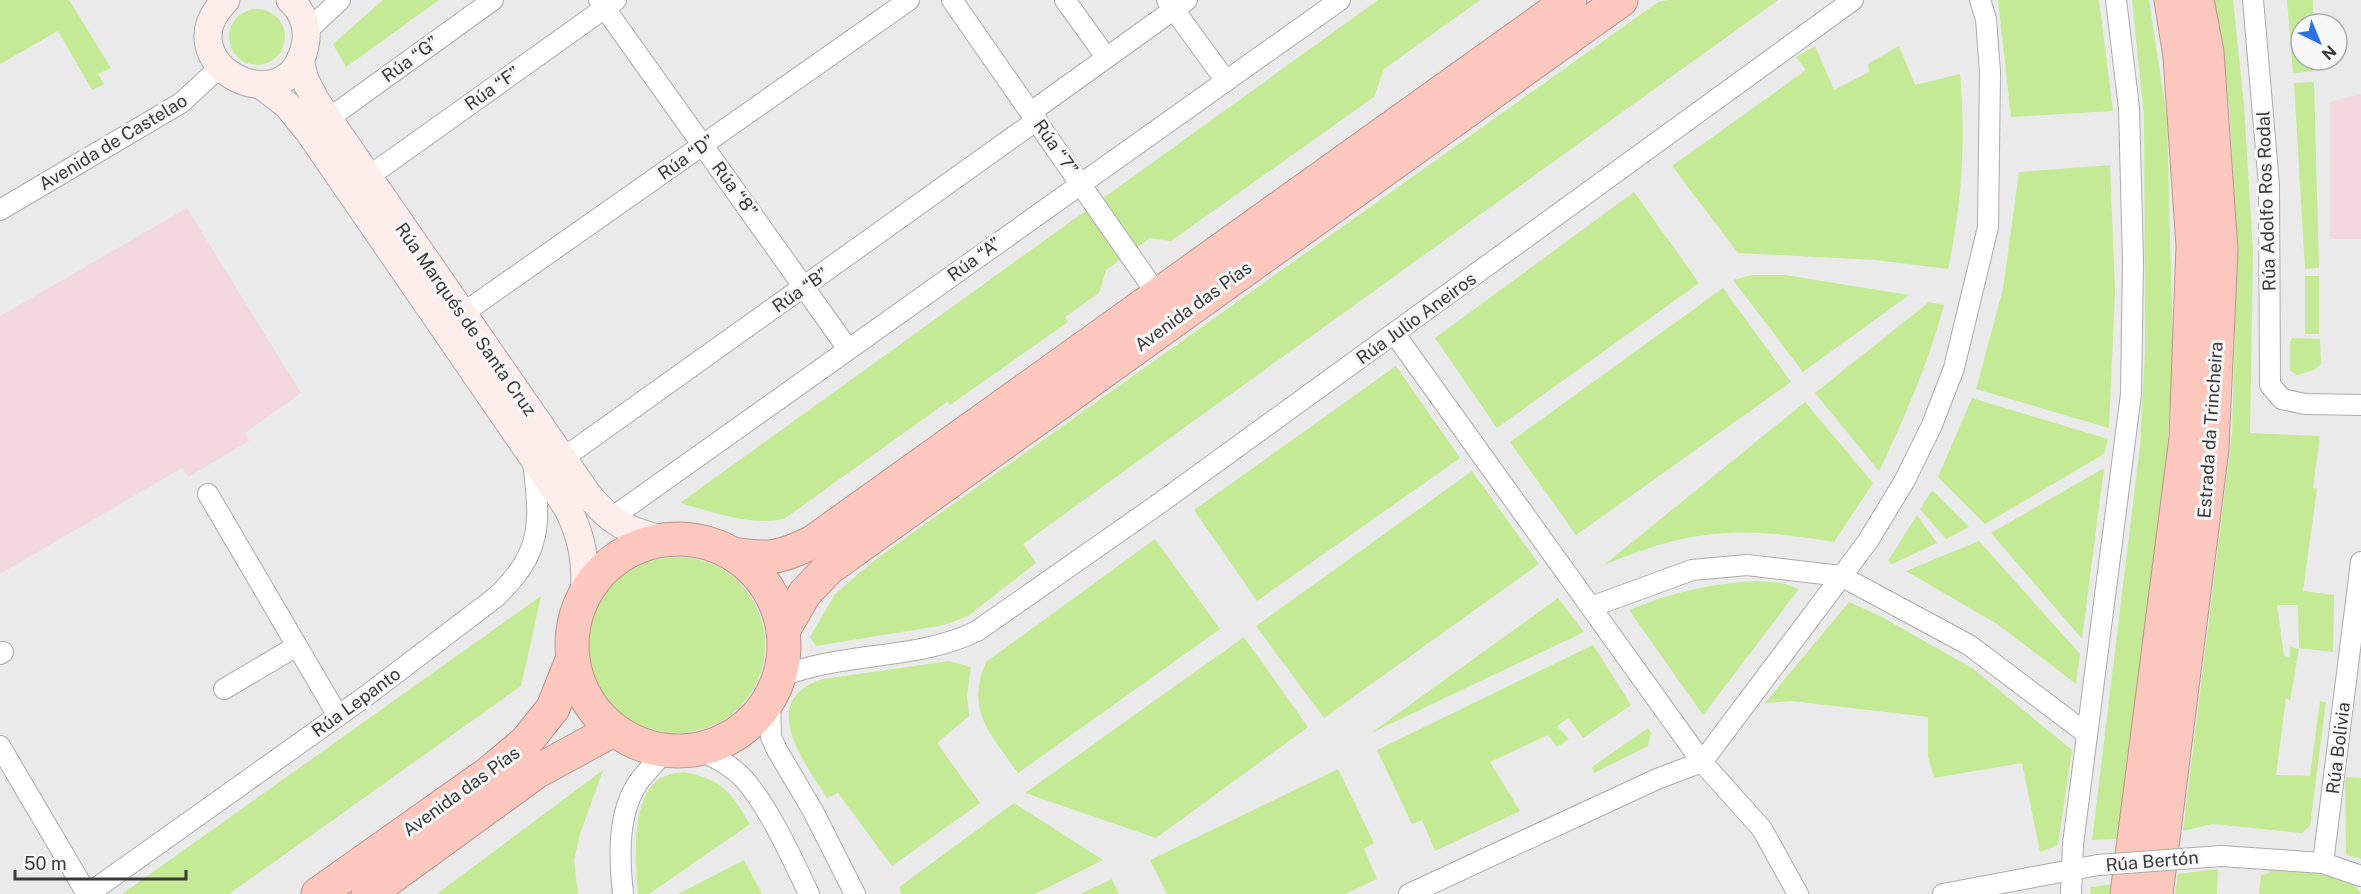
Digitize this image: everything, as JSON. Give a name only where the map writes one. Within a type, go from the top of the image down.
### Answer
[{"type":"highway","name":"Avenida das Pías","points":[[733,555],[763,559],[790,553],[813,542],[1570,0]]},
{"type":"highway","name":"Avenida das Pías","points":[[784,629],[805,593],[830,568],[1621,0]]},
{"type":"highway","name":"Estrada da Trincheira","points":[[2127,894],[2186,438],[2193,246],[2180,56],[2171,0]]},
{"type":"highway","name":"Estrada da Trincheira","points":[[2156,894],[2212,447],[2221,250],[2207,52],[2197,0]]},
{"type":"highway","points":[[666,540],[708,543],[733,555],[750,567],[767,587],[778,607],[784,629],[785,652],[775,688],[756,717],[739,732],[720,743],[699,750],[664,751],[645,747],[613,730],[586,699],[577,680],[572,660],[572,638],[576,616],[584,596],[597,576],[613,562],[648,543],[666,540]]},
{"type":"highway","name":"Avenida das Pías","points":[[318,894],[489,773],[526,742],[553,708],[572,660]]},
{"type":"highway","name":"Avenida das Pías","points":[[368,894],[536,772],[613,730]]},
{"type":"street","points":[[215,7],[210,45],[220,67],[238,81],[261,85],[285,77],[300,60],[306,32],[300,12],[290,0]]},
{"type":"street","points":[[306,32],[340,0]]},
{"type":"street","name":"Rúa “G”","points":[[328,119],[493,0]]},
{"type":"street","name":"Rúa “D”","points":[[462,314],[909,0]]},
{"type":"street","name":"Rúa “7”","points":[[952,0],[1157,294]]},
{"type":"street","points":[[1065,0],[1106,57]]},
{"type":"street","name":"Rúa “A”","points":[[610,519],[1340,0]]},
{"type":"street","name":"Rúa Julio Aneiros","points":[[775,688],[822,663],[954,642],[977,631],[1160,503],[1852,0]]},
{"type":"street","points":[[1409,894],[1657,779],[1702,762],[1868,541],[1893,501],[1932,425],[1954,369],[1988,227],[1990,72],[1986,19],[1980,0]]},
{"type":"street","points":[[2071,894],[2071,872],[2087,734],[2131,394],[2133,261],[2129,108],[2116,0]]},
{"type":"street","name":"Rúa Adolfo Ros Rodal","points":[[2253,0],[2269,185],[2270,385],[2282,399],[2305,404],[2361,405]]},
{"type":"street","name":"Rúa “8”","points":[[607,3],[703,145],[848,349]]},
{"type":"street","name":"Rúa “F”","points":[[368,177],[607,3]]},
{"type":"street","points":[[1176,3],[1226,81]]},
{"type":"street","name":"Rúa “B”","points":[[562,459],[805,287],[1034,116],[1176,3]]},
{"type":"street","name":"Rúa Marqués de Santa Cruz","points":[[300,60],[309,89],[328,119],[594,503],[610,519],[637,534],[666,540]]},
{"type":"street","name":"Avenida de Castelao","points":[[0,210],[181,103],[220,67]]},
{"type":"street","name":"Rúa Marqués de Santa Cruz","points":[[261,85],[287,105],[309,132],[567,507],[576,528],[585,562],[584,596]]},
{"type":"street","points":[[1394,333],[1702,762],[1762,829],[1798,894]]},
{"type":"street","name":"Rúa Lepanto","points":[[88,894],[338,716],[468,619],[514,580],[527,561],[539,518],[533,455]]},
{"type":"street","points":[[208,494],[338,716]]},
{"type":"street","name":"Rúa Bolivia","points":[[2323,863],[2361,562]]},
{"type":"street","points":[[1591,607],[1692,570],[1747,565],[1841,576],[1969,645],[2087,734]]},
{"type":"street","points":[[224,689],[297,646]]},
{"type":"street","points":[[775,688],[771,736],[813,811],[855,894]]},
{"type":"street","points":[[0,746],[88,894]]},
{"type":"street","points":[[699,750],[724,762],[743,778],[764,810],[809,894]]},
{"type":"street","points":[[623,894],[621,844],[630,799],[640,781],[664,751]]},
{"type":"street","name":"Rúa Bertón","points":[[1943,894],[2071,872],[2098,865],[2221,856],[2323,863],[2345,873],[2361,876]]},
{"type":"shaded area","points":[[2361,94],[2361,239],[2330,239],[2330,102]]},
{"type":"shaded area","points":[[187,208],[301,393],[245,433],[249,441],[188,477],[182,468],[0,574],[0,316]]},
{"type":"green space","points":[[0,0],[69,0],[111,68],[98,74],[104,84],[92,90],[58,31],[0,64]]},
{"type":"green space","points":[[383,0],[439,0],[346,67],[333,44]]},
{"type":"green space","points":[[1378,0],[1480,0],[1384,69],[1374,97],[1171,241],[1150,238],[1106,270],[1099,293],[1065,317],[1068,322],[950,405],[947,402],[784,519],[757,521],[744,519],[680,503]]},
{"type":"green space","points":[[1669,0],[1778,0],[1023,544],[1036,563],[968,616],[944,625],[816,646],[810,637],[835,594],[876,559],[1658,2]]},
{"type":"green space","points":[[1998,0],[2099,0],[2113,111],[2011,117]]},
{"type":"green space","points":[[2132,0],[2149,0],[2167,118],[2173,352],[2167,453],[2118,839],[2092,840],[2140,446],[2145,351],[2144,116]]},
{"type":"green space","points":[[2214,0],[2233,0],[2244,105],[2253,252],[2250,433],[2320,436],[2313,488],[2317,489],[2303,591],[2334,595],[2333,652],[2299,648],[2298,605],[2277,605],[2284,656],[2290,657],[2290,647],[2299,649],[2290,701],[2286,698],[2276,775],[2310,776],[2320,701],[2326,702],[2310,826],[2302,833],[2212,824],[2183,831],[2232,433],[2237,253],[2229,106]]},
{"type":"green space","points":[[2287,0],[2313,0],[2313,12],[2289,12],[2289,24]]},
{"type":"green space","points":[[257,9],[268,11],[277,17],[283,26],[285,37],[283,48],[277,57],[268,63],[257,65],[246,63],[237,57],[231,48],[229,37],[231,26],[237,17],[246,11]]},
{"type":"green space","points":[[1815,46],[1834,90],[1869,72],[1868,64],[1899,46],[1915,85],[1960,74],[1963,123],[1962,172],[1957,220],[1948,269],[1876,260],[1738,253],[1672,166],[1806,70],[1796,57]]},
{"type":"green space","points":[[2314,82],[2319,268],[2305,269],[2294,83]]},
{"type":"green space","points":[[2110,165],[2115,290],[2109,428],[1976,389],[2003,289],[2019,172]]},
{"type":"green space","points":[[1634,192],[1699,283],[1497,428],[1435,338]]},
{"type":"green space","points":[[1752,275],[1785,275],[1909,295],[1803,372],[1733,280]]},
{"type":"green space","points":[[2305,276],[2319,276],[2319,334],[2305,334]]},
{"type":"green space","points":[[1723,288],[1791,382],[1576,535],[1510,442]]},
{"type":"green space","points":[[1929,302],[1944,305],[1938,327],[1915,390],[1879,471],[1815,393]]},
{"type":"green space","points":[[2292,338],[2320,339],[2321,364],[2314,370],[2297,375],[2290,370]]},
{"type":"green space","points":[[1396,366],[1460,458],[1257,601],[1194,510]]},
{"type":"green space","points":[[1972,398],[2108,439],[2104,454],[1985,524],[1938,477]]},
{"type":"green space","points":[[1805,402],[1873,483],[1834,542],[1743,532],[1717,534],[1691,537],[1664,544],[1604,565]]},
{"type":"green space","points":[[2104,468],[2082,639],[1991,533]]},
{"type":"green space","points":[[1472,471],[1539,564],[1324,718],[1256,626]]},
{"type":"green space","points":[[1932,490],[1969,527],[1946,539],[1920,509]]},
{"type":"green space","points":[[1917,515],[1937,543],[1892,564],[1888,561]]},
{"type":"green space","points":[[1155,539],[1220,629],[1018,773],[990,734],[980,709],[978,695],[986,662]]},
{"type":"green space","points":[[1979,541],[2080,654],[2076,684],[1997,624],[1906,571]]},
{"type":"green space","points":[[677,557],[711,564],[726,572],[739,583],[750,596],[758,611],[765,645],[758,679],[750,694],[739,707],[726,718],[711,726],[677,733],[643,726],[628,718],[615,707],[604,694],[596,679],[589,645],[596,611],[604,596],[615,583],[628,572],[643,564]]},
{"type":"green space","points":[[1756,581],[1782,583],[1799,589],[1703,715],[1629,610],[1691,590]]},
{"type":"green space","points":[[541,596],[521,686],[229,894],[122,894]]},
{"type":"green space","points":[[1558,598],[1584,632],[1371,733]]},
{"type":"green space","points":[[1849,602],[1880,616],[1972,668],[2072,750],[2058,845],[2040,852],[2022,763],[1934,778],[1928,757],[1928,717],[1792,701],[1765,703]]},
{"type":"green space","points":[[1244,637],[1308,727],[1156,838],[1025,793]]},
{"type":"green space","points":[[1593,645],[1631,705],[1583,738],[1568,718],[1557,726],[1569,739],[1557,747],[1548,735],[1490,762],[1520,811],[1435,851],[1422,820],[1412,824],[1377,750]]},
{"type":"green space","points":[[949,661],[971,667],[967,695],[969,716],[937,743],[980,803],[892,866],[838,793],[827,798],[807,767],[791,733],[789,716],[792,701],[803,689],[823,679]]},
{"type":"green space","points":[[1648,728],[1651,733],[1648,746],[1594,773],[1592,767]]},
{"type":"green space","points":[[1338,769],[1374,843],[1364,849],[1377,879],[1345,894],[1167,894],[1150,860]]},
{"type":"green space","points":[[603,770],[580,834],[574,860],[578,894],[437,894]]},
{"type":"green space","points":[[684,772],[717,783],[731,795],[750,824],[649,894],[638,894],[637,832],[644,800],[651,787],[661,778]]},
{"type":"green space","points":[[2345,777],[2361,778],[2361,859],[2346,855]]},
{"type":"green space","points":[[1014,803],[1103,860],[1035,894],[902,894],[899,887]]},
{"type":"green space","points":[[744,860],[762,894],[678,894]]},
{"type":"green space","points":[[2269,865],[2351,880],[2361,894],[2259,894],[2261,875],[2269,873]]},
{"type":"green space","points":[[2218,869],[2217,894],[2175,894],[2178,874]]},
{"type":"green space","points":[[1112,879],[1119,894],[1080,894]]},
{"type":"green space","points":[[2115,884],[2113,894],[2090,894],[2091,887]]}]
